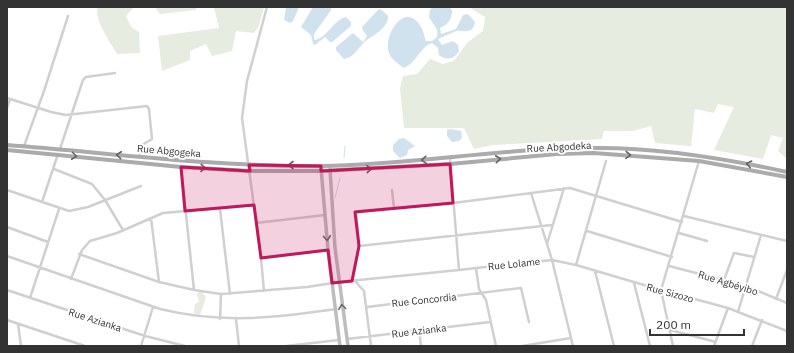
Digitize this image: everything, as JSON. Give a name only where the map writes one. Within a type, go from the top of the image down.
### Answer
[{"type":"main road","name":"Rue Abgogeka","points":[[7,145],[249,165],[330,166]]},
{"type":"main road","name":"Rue Abgodeka","points":[[330,166],[542,150],[612,148],[702,156],[787,172]]},
{"type":"main road","name":"Rue Abgogeka","points":[[7,150],[181,167],[250,171],[330,171]]},
{"type":"main road","name":"Rue Abgodeka","points":[[330,171],[450,164],[588,153],[699,161],[787,177]]},
{"type":"main road","points":[[321,166],[328,250],[340,346]]},
{"type":"main road","points":[[330,166],[331,207],[348,346]]},
{"type":"street","points":[[264,291],[242,112],[247,81],[267,7]]},
{"type":"street","points":[[24,146],[68,16]]},
{"type":"street","points":[[60,149],[83,80],[86,77],[114,73]]},
{"type":"street","points":[[7,108],[8,99],[59,114],[72,115],[126,108],[148,107],[152,139],[142,145],[139,157]]},
{"type":"street","points":[[42,202],[58,154]]},
{"type":"street","points":[[450,158],[460,270]]},
{"type":"street","points":[[576,265],[606,161]]},
{"type":"street","points":[[673,346],[661,290],[672,257],[699,161]]},
{"type":"street","points":[[181,167],[194,290]]},
{"type":"street","points":[[54,169],[88,181],[105,200],[123,230]]},
{"type":"street","points":[[7,190],[59,209],[72,211],[141,186]]},
{"type":"street","points":[[547,244],[564,188]]},
{"type":"street","points":[[371,346],[367,307],[363,288],[354,281],[359,246],[356,212],[453,203],[564,188],[578,190],[682,222]]},
{"type":"street","points":[[392,190],[394,208]]},
{"type":"street","points":[[531,193],[540,226],[552,260],[573,346]]},
{"type":"street","points":[[71,279],[80,254],[88,243],[163,213],[254,205]]},
{"type":"street","points":[[30,298],[59,209]]},
{"type":"street","points":[[220,209],[230,294]]},
{"type":"street","points":[[256,223],[325,215]]},
{"type":"street","points":[[684,216],[787,242]]},
{"type":"street","points":[[150,218],[159,282]]},
{"type":"street","points":[[359,246],[552,225]]},
{"type":"street","points":[[7,228],[48,242]]},
{"type":"street","points":[[587,231],[672,257]]},
{"type":"street","points":[[679,233],[706,241]]},
{"type":"street","points":[[738,312],[761,235]]},
{"type":"street","points":[[261,258],[328,250]]},
{"type":"street","points":[[724,280],[734,253],[754,257]]},
{"type":"street","name":"Rue Lolame","points":[[80,254],[159,282],[194,290],[221,294],[264,291],[552,260]]},
{"type":"street","points":[[7,256],[71,279],[153,306],[186,315],[220,319],[236,319],[273,317],[336,309]]},
{"type":"street","name":"Rue Sizozo","points":[[552,260],[576,265],[634,283],[728,308],[787,330]]},
{"type":"street","name":"Rue Agbéyibo","points":[[669,266],[746,286],[787,303]]},
{"type":"street","points":[[476,268],[479,289],[486,300],[496,346]]},
{"type":"street","points":[[776,299],[786,278],[787,270]]},
{"type":"street","points":[[595,271],[614,346]]},
{"type":"street","points":[[634,283],[650,346]]},
{"type":"street","name":"Rue Concordia","points":[[367,307],[521,288],[529,322]]},
{"type":"street","name":"Rue Azianka","points":[[7,290],[145,336],[185,346]]},
{"type":"street","points":[[220,319],[221,294]]},
{"type":"street","points":[[141,346],[153,306]]},
{"type":"street","points":[[714,346],[728,308]]},
{"type":"street","points":[[236,319],[239,346]]},
{"type":"street","points":[[7,320],[85,346]]},
{"type":"street","points":[[752,346],[762,320]]},
{"type":"street","name":"Rue Azianka","points":[[347,339],[490,322]]},
{"type":"street","points":[[18,324],[21,346]]},
{"type":"street","points":[[670,330],[716,342]]},
{"type":"street","points":[[419,331],[421,346]]},
{"type":"street","points":[[522,346],[571,338]]},
{"type":"street","points":[[286,346],[339,340]]},
{"type":"highlighted area","points":[[450,164],[453,203],[355,212],[359,246],[352,281],[332,283],[328,250],[261,258],[254,205],[185,211],[181,167],[250,171],[249,165],[321,166],[321,171]]},
{"type":"shaded area","points":[[98,7],[134,7],[126,16],[131,27],[139,32],[140,53],[117,54],[100,24],[97,12]]},
{"type":"shaded area","points":[[155,7],[198,7],[195,10],[160,14]]},
{"type":"shaded area","points":[[214,7],[264,7],[259,26],[254,33],[236,31],[232,51],[212,56],[206,44],[190,51],[190,60],[162,71],[158,36],[219,28]]},
{"type":"shaded area","points":[[469,7],[787,7],[787,159],[778,151],[783,138],[771,135],[763,159],[714,150],[734,107],[718,104],[714,113],[695,109],[691,146],[655,143],[651,126],[633,131],[604,131],[602,139],[493,145],[474,149],[464,128],[404,128],[400,88],[403,76],[417,74],[430,59],[443,64],[454,61],[467,43],[483,31],[485,17]]},
{"type":"shaded area","points":[[202,292],[206,297],[200,315],[194,313],[195,304],[199,302],[197,294]]},
{"type":"water","points":[[286,7],[299,7],[293,21],[290,23],[284,20]]},
{"type":"water","points":[[313,7],[331,7],[331,10],[314,34],[314,40],[319,39],[337,22],[346,17],[351,22],[351,26],[332,42],[325,37],[315,45],[313,44],[311,35],[301,27]]},
{"type":"water","points":[[433,7],[449,7],[452,10],[449,21],[440,28],[441,34],[456,29],[463,15],[468,14],[475,22],[474,26],[468,31],[456,31],[438,39],[442,45],[453,41],[458,45],[459,51],[455,56],[445,58],[439,55],[438,48],[432,43],[425,47],[412,62],[404,68],[393,59],[389,53],[389,38],[392,30],[397,23],[408,17],[415,20],[421,27],[426,41],[432,41],[437,37],[436,29],[429,17],[430,10]]},
{"type":"water","points":[[379,9],[388,16],[388,20],[384,27],[365,42],[352,56],[344,59],[336,50],[336,47],[353,33],[363,42],[367,36],[362,27]]},
{"type":"water","points":[[450,129],[461,131],[462,138],[459,141],[452,142],[447,136],[447,130]]},
{"type":"water","points":[[404,138],[415,146],[408,150],[407,155],[400,158],[393,151],[393,145],[399,139]]},
{"type":"waterway","points":[[344,158],[345,146]]},
{"type":"waterway","points":[[335,198],[340,178]]}]
